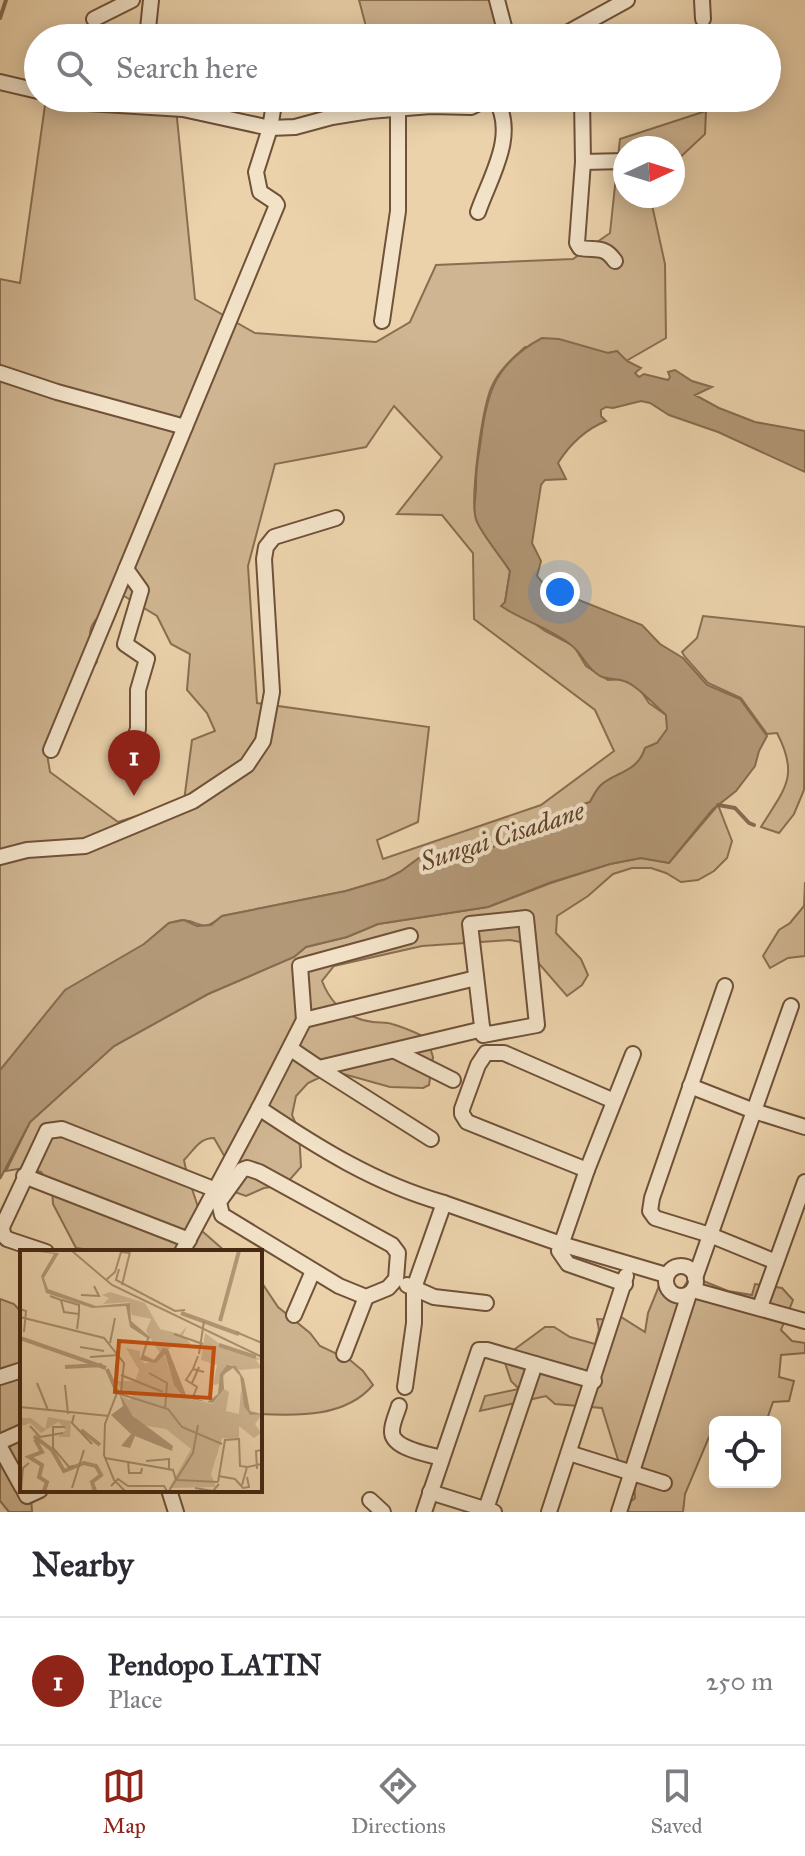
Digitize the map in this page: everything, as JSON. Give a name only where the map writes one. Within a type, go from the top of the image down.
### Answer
[{"type":"street","points":[[94,19],[132,0]]},
{"type":"street","points":[[148,24],[151,0]]},
{"type":"street","points":[[497,0],[503,24]]},
{"type":"street","points":[[590,0],[593,17]]},
{"type":"street","points":[[585,24],[627,0]]},
{"type":"street","points":[[702,0],[703,19]]},
{"type":"street","points":[[0,82],[24,88]]},
{"type":"street","points":[[197,112],[270,128],[295,127],[332,117],[369,112]]},
{"type":"street","points":[[51,750],[277,205],[260,192],[256,172],[273,112]]},
{"type":"street","points":[[382,321],[398,211],[398,112]]},
{"type":"street","points":[[478,212],[500,156],[500,112]]},
{"type":"street","points":[[582,112],[583,162],[577,243],[580,248],[601,248],[609,252],[615,261]]},
{"type":"street","points":[[583,162],[613,161]]},
{"type":"street","points":[[0,373],[185,427]]},
{"type":"street","points":[[0,857],[27,850],[85,846],[193,801],[247,765],[263,741],[272,692],[264,559],[266,547],[274,537],[336,518]]},
{"type":"street","points":[[124,767],[138,730],[138,690],[147,659],[125,644],[141,593],[139,584],[126,569]]},
{"type":"street","points":[[526,918],[537,1025],[483,1035],[483,1029],[470,924],[526,918]]},
{"type":"street","points":[[24,1176],[188,1248],[218,1196],[304,1020],[300,966],[410,936]]},
{"type":"street","points":[[304,1020],[476,978]]},
{"type":"street","points":[[725,986],[650,1211],[655,1218],[710,1235],[776,1262]]},
{"type":"street","points":[[619,1512],[710,1235],[791,1006]]},
{"type":"street","points":[[319,1068],[483,1029]]},
{"type":"street","points":[[291,1049],[431,1139]]},
{"type":"street","points":[[395,1051],[453,1080]]},
{"type":"street","points":[[587,1170],[467,1122],[462,1109],[478,1065],[486,1053],[504,1053],[614,1101]]},
{"type":"street","points":[[625,1284],[568,1264],[559,1251],[633,1054]]},
{"type":"street","points":[[690,1086],[805,1127]]},
{"type":"street","points":[[259,1108],[313,1144],[404,1192],[666,1275]]},
{"type":"street","points":[[40,1250],[7,1239],[1,1232],[47,1131],[62,1129],[218,1196]]},
{"type":"street","points":[[247,1168],[259,1172],[392,1245],[398,1253],[396,1279],[388,1288],[366,1297],[339,1286],[222,1215],[218,1196],[242,1170],[247,1168]]},
{"type":"street","points":[[760,1307],[805,1182]]},
{"type":"street","points":[[405,1387],[414,1323],[414,1288],[444,1203]]},
{"type":"street","points":[[549,1512],[625,1284],[628,1264]]},
{"type":"street","points":[[684,1266],[690,1270],[693,1287],[684,1296],[672,1294],[666,1284],[666,1275],[672,1269],[684,1266]]},
{"type":"street","points":[[294,1315],[313,1271]]},
{"type":"street","points":[[396,1279],[434,1297],[486,1303]]},
{"type":"street","points":[[693,1287],[805,1321]]},
{"type":"street","points":[[344,1354],[366,1297]]},
{"type":"street","points":[[424,1512],[479,1350],[594,1381]]},
{"type":"street","points":[[430,1492],[489,1511],[535,1364]]},
{"type":"street","points":[[0,1377],[20,1371]]},
{"type":"street","points":[[399,1406],[391,1432],[394,1439],[406,1447],[441,1458]]},
{"type":"street","points":[[20,1433],[0,1444],[20,1482]]},
{"type":"street","points":[[569,1453],[664,1483]]},
{"type":"street","points":[[170,1492],[176,1512]]},
{"type":"street","points":[[370,1500],[383,1512]]},
{"type":"shaded area","points":[[359,0],[493,0],[496,24],[365,24]]},
{"type":"shaded area","points":[[44,112],[176,112],[195,299],[255,333],[376,342],[410,322],[436,265],[573,259],[610,233],[613,205],[613,208],[653,208],[665,264],[666,338],[626,361],[617,351],[525,347],[499,373],[489,395],[481,430],[475,508],[478,524],[510,571],[505,602],[545,631],[574,646],[586,666],[598,674],[608,680],[622,679],[639,688],[649,703],[666,715],[668,729],[657,743],[645,748],[632,767],[601,785],[590,802],[574,807],[554,823],[520,833],[493,847],[478,847],[443,859],[419,858],[386,879],[346,891],[222,916],[206,926],[183,920],[169,923],[0,1070],[0,279],[20,283]],"holes":[[[394,406],[442,457],[397,514],[442,515],[473,553],[474,619],[595,710],[614,751],[541,805],[383,859],[377,840],[418,822],[429,727],[257,703],[248,566],[275,464],[366,447]],[[124,596],[157,616],[171,644],[190,654],[187,690],[207,713],[215,731],[192,740],[184,801],[118,822],[50,772],[46,748],[61,711],[97,662],[90,630],[105,611]]]},
{"type":"shaded area","points":[[703,112],[706,112],[705,134],[685,153],[685,136],[629,136]]},
{"type":"shaded area","points":[[542,338],[559,339],[608,353],[617,351],[641,368],[635,373],[639,377],[644,374],[668,380],[668,372],[675,370],[692,381],[712,387],[695,395],[719,408],[755,422],[805,431],[805,472],[718,432],[669,415],[650,403],[641,401],[606,407],[601,410],[601,416],[606,421],[578,438],[558,463],[566,479],[545,480],[541,485],[532,543],[541,561],[537,576],[546,587],[642,625],[660,644],[683,658],[707,685],[740,699],[767,736],[755,766],[736,791],[712,810],[669,863],[641,858],[610,864],[488,907],[378,924],[347,937],[306,947],[294,957],[208,994],[114,1046],[30,1122],[0,1179],[0,1070],[65,990],[144,944],[169,923],[184,920],[197,926],[211,925],[222,916],[346,891],[386,879],[419,858],[443,859],[464,850],[493,847],[520,833],[554,823],[569,809],[590,802],[601,785],[632,767],[645,748],[657,743],[667,729],[666,715],[634,687],[624,681],[600,676],[563,639],[501,606],[505,602],[510,571],[481,530],[475,514],[476,471],[483,422],[497,379],[514,357]]},
{"type":"shaded area","points":[[703,616],[805,627],[804,790],[794,814],[779,833],[761,827],[786,782],[788,772],[784,748],[777,733],[767,734],[741,698],[708,683],[685,657],[682,652],[697,638]]},
{"type":"shaded area","points":[[718,805],[732,841],[727,858],[714,871],[698,880],[681,882],[651,868],[632,868],[613,874],[588,896],[557,916],[556,933],[581,959],[588,975],[582,985],[567,996],[534,958],[526,943],[510,940],[422,946],[334,966],[322,981],[330,997],[348,1014],[396,1025],[427,1038],[433,1057],[429,1085],[423,1088],[390,1087],[340,1073],[327,1074],[308,1083],[296,1096],[292,1115],[299,1131],[301,1167],[285,1185],[264,1188],[246,1196],[229,1190],[226,1159],[214,1138],[201,1142],[184,1160],[202,1231],[224,1250],[76,1248],[53,1204],[52,1189],[41,1172],[24,1168],[6,1171],[30,1122],[114,1046],[208,994],[294,957],[306,947],[347,937],[378,924],[488,907],[610,864],[641,858],[669,863]]},
{"type":"shaded area","points":[[805,882],[805,956],[788,958],[770,968],[763,956],[779,930],[790,923],[804,906]]},
{"type":"shaded area","points":[[691,1276],[728,1291],[752,1295],[755,1284],[782,1288],[793,1300],[781,1330],[792,1341],[805,1343],[805,1353],[781,1355],[779,1377],[794,1381],[789,1401],[773,1402],[768,1416],[709,1416],[709,1437],[685,1494],[683,1512],[618,1512],[635,1498],[633,1463],[620,1466],[602,1408],[555,1404],[546,1396],[480,1411],[485,1396],[519,1389],[511,1381],[505,1363],[515,1349],[545,1327],[554,1327],[570,1337],[595,1344],[599,1330],[597,1319],[616,1320],[621,1317],[645,1332],[648,1313],[659,1286],[681,1291]]},
{"type":"shaded area","points":[[262,1283],[278,1307],[310,1333],[320,1346],[350,1360],[373,1385],[362,1396],[336,1409],[290,1415],[262,1414]]},
{"type":"shaded area","points":[[0,1299],[14,1304],[20,1311],[20,1492],[31,1495],[32,1512],[9,1512],[0,1501]]},
{"type":"waterway","points":[[0,18],[6,0]]},
{"type":"waterway","points":[[718,805],[735,808],[754,825]]},
{"type":"place","name":"Pendopo LATIN","points":[[134,796]]},
{"type":"water label","name":"Sungai Cisadane","points":[[502,836]]}]
